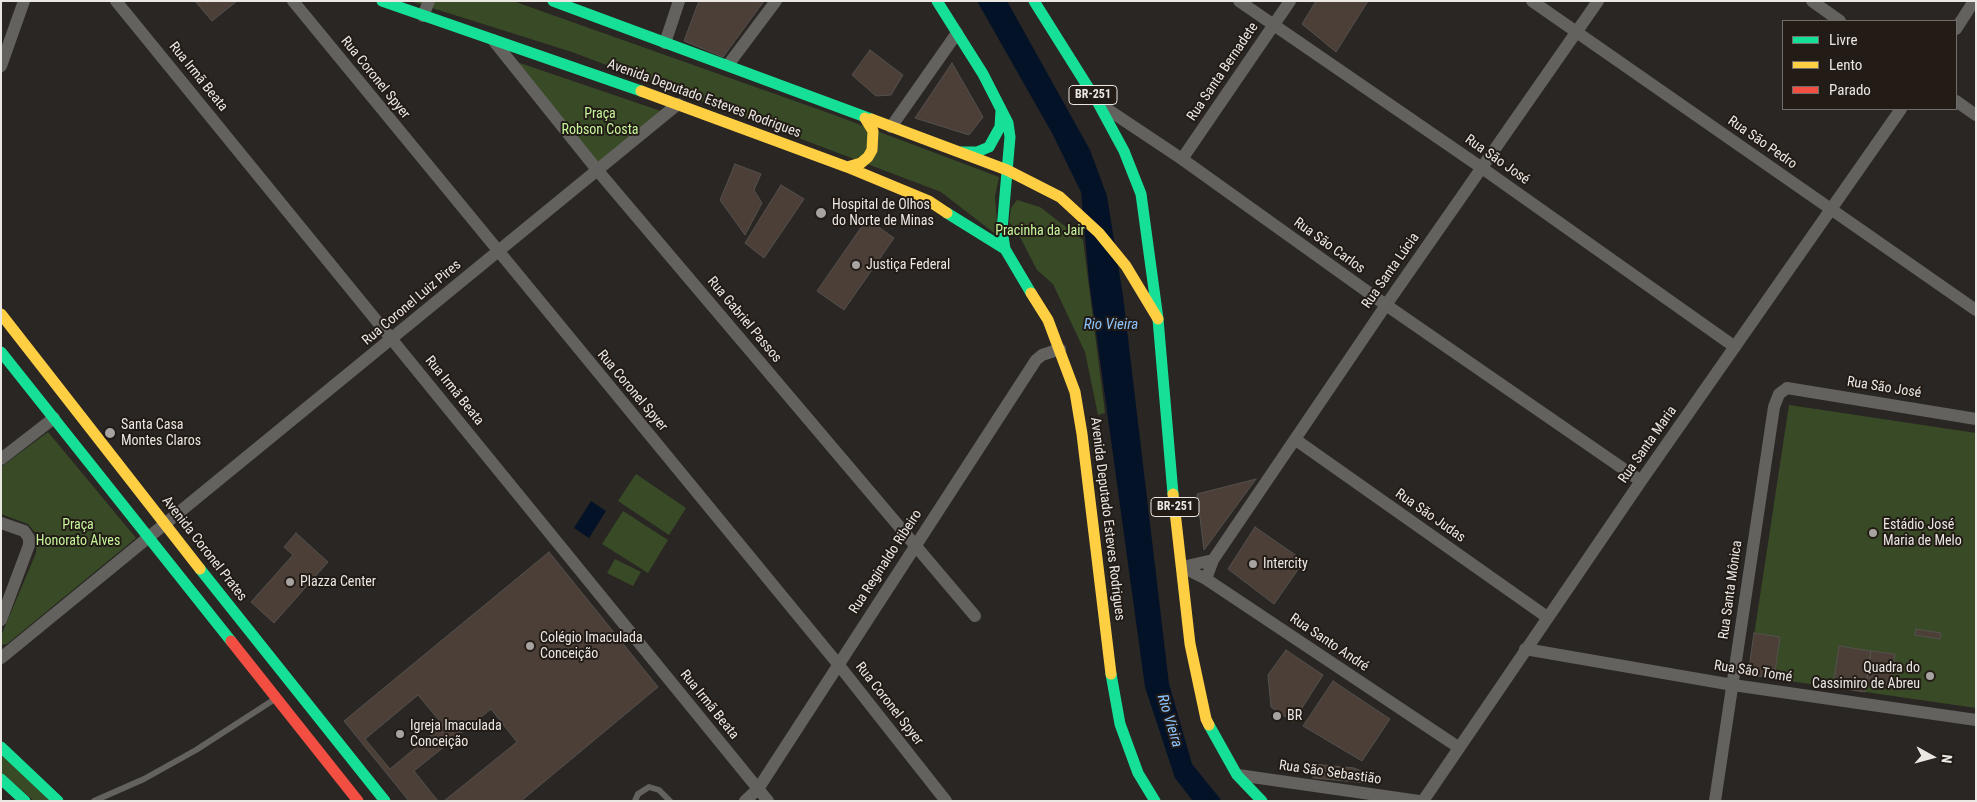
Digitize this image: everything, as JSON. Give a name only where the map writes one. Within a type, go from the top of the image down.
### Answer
[{"type":"main road","name":"Avenida Deputado Esteves Rodrigues","points":[[382,1],[678,104],[847,167],[929,201],[1005,248]]},
{"type":"main road","points":[[553,1],[961,152],[1007,170],[1060,197],[1098,233],[1126,266],[1158,319]]},
{"type":"main road","name":"Avenida Deputado Esteves Rodrigues","points":[[937,1],[1001,106],[1010,130],[1002,230],[1005,248],[1048,320],[1075,392],[1111,674],[1120,724],[1138,773],[1155,801]]},
{"type":"main road","name":"BR-251","points":[[1034,1],[1098,103],[1124,151],[1141,194],[1158,319],[1168,449],[1190,644],[1206,719],[1237,775],[1262,801]]},
{"type":"main road","points":[[961,152],[977,152],[989,147],[1000,127],[1001,106]]},
{"type":"main road","points":[[847,167],[861,163],[872,150],[873,131],[866,118]]},
{"type":"main road","name":"Avenida Coronel Prates","points":[[1,314],[165,525],[385,801]]},
{"type":"main road","points":[[1,352],[358,801]]},
{"type":"main road","points":[[1,747],[58,801]]},
{"type":"main road","points":[[1,780],[25,801]]},
{"type":"street","points":[[1,66],[24,1]]},
{"type":"street","name":"Rua Irmã Beata","points":[[116,1],[768,801]]},
{"type":"street","name":"Rua Coronel Spyer","points":[[293,1],[838,664],[946,801]]},
{"type":"street","points":[[424,16],[428,1]]},
{"type":"street","points":[[665,43],[679,1]]},
{"type":"street","points":[[728,65],[776,1]]},
{"type":"street","name":"Rua São José","points":[[1239,1],[1482,168],[1735,347]]},
{"type":"street","name":"Rua Santa Bernadete","points":[[1182,159],[1290,1]]},
{"type":"street","name":"Rua São Pedro","points":[[1532,1],[1976,310]]},
{"type":"street","name":"Rua Santa Lúcia","points":[[1206,579],[1213,560],[1386,305],[1598,1]]},
{"type":"street","points":[[1812,1],[1839,20]]},
{"type":"street","points":[[1957,27],[1974,1]]},
{"type":"street","points":[[891,127],[958,33]]},
{"type":"street","name":"Rua Gabriel Passos","points":[[493,40],[598,171],[916,544],[975,616]]},
{"type":"street","points":[[1957,102],[1976,115]]},
{"type":"street","name":"Rua São Carlos","points":[[1098,103],[1182,159],[1386,305],[1641,481]]},
{"type":"street","name":"Rua Coronel Luiz Pires","points":[[1,658],[678,104]]},
{"type":"street","name":"Rua Santa Maria","points":[[1421,801],[1899,110]]},
{"type":"street","name":"Rua Reginaldo Ribeiro","points":[[745,801],[758,789],[1036,360],[1042,355],[1060,349]]},
{"type":"street","name":"Rua São José","points":[[1787,388],[1976,419]]},
{"type":"street","name":"Rua Santa Mônica","points":[[1715,801],[1774,407],[1779,394],[1787,388]]},
{"type":"street","points":[[1,459],[54,418]]},
{"type":"street","name":"Rua São Judas","points":[[1296,440],[1547,617]]},
{"type":"street","points":[[1,523],[24,531],[29,538],[29,545],[1,620]]},
{"type":"street","points":[[1182,567],[1213,560]]},
{"type":"street","name":"Rua Santo André","points":[[1182,567],[1206,579],[1458,747]]},
{"type":"street","name":"Rua São Tomé","points":[[1525,649],[1732,684],[1976,720]]},
{"type":"street","name":"Rua São Sebastião","points":[[1237,775],[1421,801]]},
{"type":"lane","points":[[94,801],[153,775],[196,750],[276,698]]},
{"type":"lane","points":[[635,801],[638,794],[650,788],[659,790],[670,801]]},
{"type":"green space","points":[[410,1],[513,1],[837,116],[999,177],[995,196],[998,236],[941,192],[572,52]]},
{"type":"green space","name":"Praça Robson Costa","points":[[517,62],[661,111],[595,165]]},
{"type":"green space","name":"Pracinha da Jair","points":[[1017,200],[1040,207],[1083,240],[1105,413],[1098,415],[1085,352],[1053,284],[1037,270],[1021,239],[1009,222],[1011,208]]},
{"type":"green space","name":"Estádio José Maria de Melo","points":[[1789,405],[1976,433],[1976,708],[1748,675]]},
{"type":"green space","name":"Praça Honorato Alves","points":[[48,432],[136,538],[7,644],[1,645],[1,636],[36,553],[37,535],[28,524],[1,514],[1,467]]},
{"type":"green space","points":[[636,474],[686,508],[669,535],[618,501]]},
{"type":"green space","points":[[623,511],[668,540],[648,573],[602,544]]},
{"type":"green space","points":[[615,559],[641,572],[633,586],[607,573]]},
{"type":"green space","points":[[1,754],[50,801],[34,801],[1,772]]},
{"type":"water","name":"Rio Vieira","points":[[977,1],[1007,1],[1090,150],[1107,196],[1123,296],[1169,684],[1192,764],[1222,801],[1193,801],[1175,778],[1145,687],[1089,280],[1081,192],[1052,133]]},
{"type":"water","points":[[591,501],[606,511],[589,538],[574,528]]},
{"type":"building","points":[[195,1],[237,1],[212,21]]},
{"type":"building","points":[[699,1],[764,1],[723,57],[684,41]]},
{"type":"building","points":[[1316,1],[1368,1],[1336,52],[1302,24]]},
{"type":"building","points":[[870,50],[903,75],[891,95],[876,96],[852,75]]},
{"type":"building","points":[[952,63],[983,117],[969,135],[915,118]]},
{"type":"building","points":[[735,164],[761,174],[754,190],[762,203],[745,235],[720,200]]},
{"type":"building","points":[[781,185],[804,199],[764,258],[745,243]]},
{"type":"building","name":"Justiça Federal","points":[[867,219],[894,238],[844,310],[817,291]]},
{"type":"building","points":[[1256,479],[1204,550],[1197,494]]},
{"type":"building","points":[[1255,527],[1304,561],[1274,604],[1228,569]]},
{"type":"building","name":"Plazza Center","points":[[296,533],[328,562],[274,623],[251,602],[293,555],[284,547]]},
{"type":"building","name":"Colégio Imaculada Conceição","points":[[549,552],[658,687],[521,801],[409,801],[344,721]]},
{"type":"building","points":[[1916,629],[1941,633],[1940,639],[1915,635]]},
{"type":"building","points":[[1754,633],[1780,637],[1774,678],[1748,675]]},
{"type":"building","points":[[1839,646],[1871,651],[1865,692],[1833,687]]},
{"type":"building","points":[[1286,650],[1323,675],[1293,722],[1271,707],[1268,675]]},
{"type":"building","points":[[1871,651],[1895,654],[1890,687],[1866,684]]},
{"type":"building","points":[[1333,681],[1390,719],[1362,761],[1303,726]]},
{"type":"building","points":[[418,695],[443,725],[390,769],[365,739]]},
{"type":"building","points":[[491,709],[517,742],[444,801],[438,801],[414,771]]},
{"type":"building","points":[[1314,764],[1354,768],[1369,774],[1367,783],[1313,778]]},
{"type":"traffic: fast","points":[[382,1],[641,91]]},
{"type":"traffic: fast","points":[[553,1],[871,119]]},
{"type":"traffic: fast","points":[[937,1],[983,74],[1008,123],[1010,137],[1002,230],[1005,249],[1031,293]]},
{"type":"traffic: fast","points":[[1034,1],[1098,103],[1124,151],[1141,194],[1158,319],[1173,494]]},
{"type":"traffic: fast","points":[[961,152],[977,152],[989,147],[1000,127],[1001,111]]},
{"type":"traffic: fast","points":[[947,213],[1005,249]]},
{"type":"traffic: fast","points":[[1,352],[231,641]]},
{"type":"traffic: fast","points":[[200,569],[385,801]]},
{"type":"traffic: fast","points":[[1111,674],[1120,724],[1138,773],[1155,801]]},
{"type":"traffic: fast","points":[[1209,725],[1237,775],[1262,801]]},
{"type":"traffic: fast","points":[[1,747],[58,801]]},
{"type":"traffic: fast","points":[[1,779],[25,801]]},
{"type":"traffic: slow","points":[[641,91],[847,167],[929,201],[947,213]]},
{"type":"traffic: slow","points":[[847,167],[861,163],[872,150],[873,131],[865,118]]},
{"type":"traffic: slow","points":[[871,119],[1007,170],[1060,197],[1099,233],[1126,266],[1158,319]]},
{"type":"traffic: slow","points":[[1031,293],[1048,320],[1075,392],[1082,434],[1111,674]]},
{"type":"traffic: slow","points":[[1,314],[200,569]]},
{"type":"traffic: slow","points":[[1173,494],[1190,644],[1206,719],[1209,725]]},
{"type":"traffic: jam","points":[[231,641],[358,801]]},
{"type":"place","name":"Hospital de Olhos do Norte de Minas","points":[[821,213]]},
{"type":"place","name":"Justiça Federal","points":[[856,265]]},
{"type":"place","name":"Santa Casa Montes Claros","points":[[110,433]]},
{"type":"place","name":"Estádio José Maria de Melo","points":[[1873,533]]},
{"type":"place","name":"Intercity","points":[[1253,564]]},
{"type":"place","name":"Plazza Center","points":[[290,582]]},
{"type":"place","name":"Colégio Imaculada Conceição","points":[[530,646]]},
{"type":"place","name":"Quadra do Cassimiro de Abreu","points":[[1930,676]]},
{"type":"place","name":"BR","points":[[1277,716]]},
{"type":"place","name":"Igreja Imaculada Conceição","points":[[400,734]]}]
